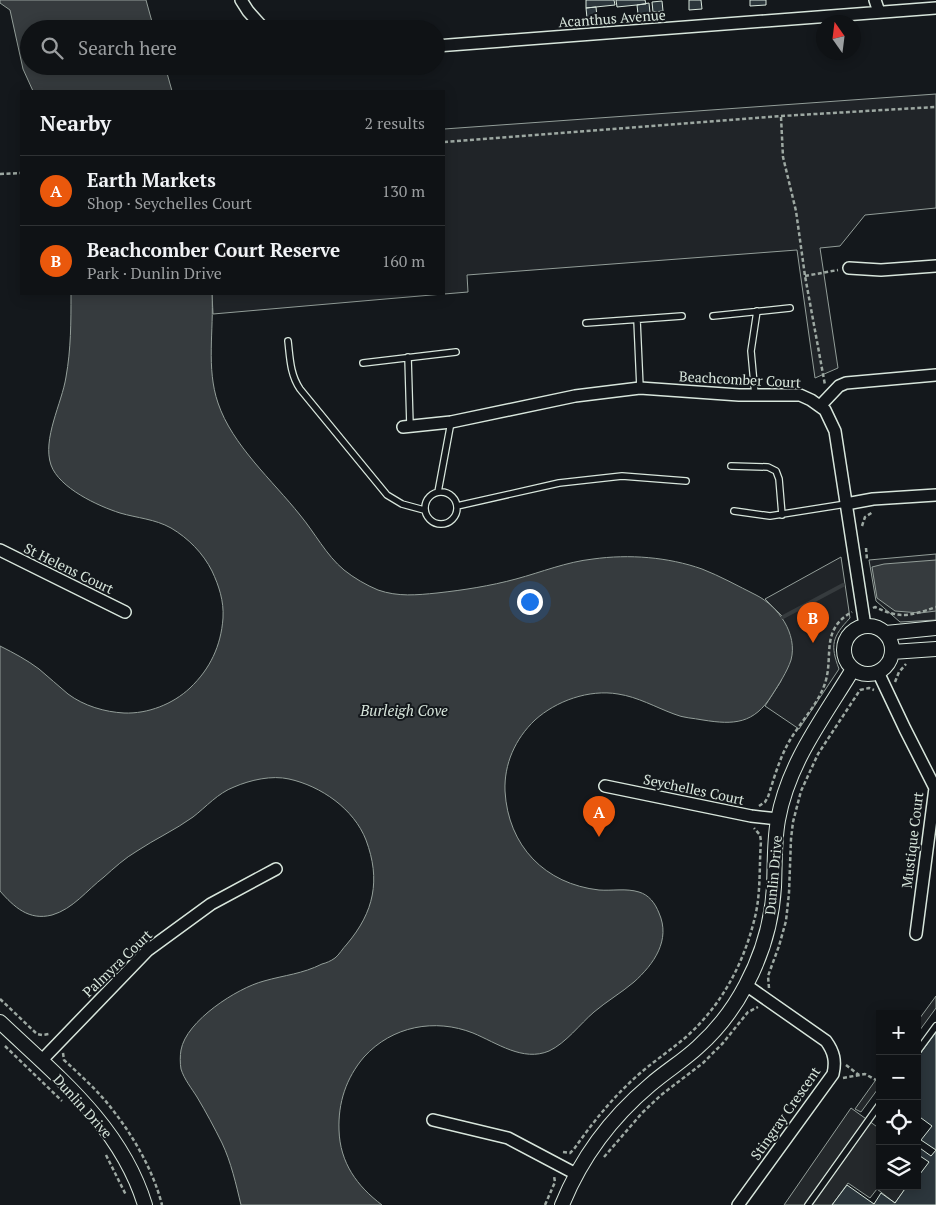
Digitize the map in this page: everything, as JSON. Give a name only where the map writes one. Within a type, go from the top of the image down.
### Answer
[{"type":"street","points":[[241,0],[256,20]]},
{"type":"street","points":[[875,0],[879,12]]},
{"type":"street","name":"Acanthus Avenue","points":[[445,45],[936,8]]},
{"type":"street","points":[[849,268],[878,270],[936,266]]},
{"type":"street","points":[[865,626],[857,610],[861,563],[846,504],[835,430],[820,406],[846,383],[936,375]]},
{"type":"street","name":"Beachcomber Court","points":[[406,426],[451,422],[575,396],[640,388],[739,396],[800,395],[807,397],[820,406]]},
{"type":"street","points":[[846,504],[872,499],[936,495]]},
{"type":"street","name":"St Helens Court","points":[[0,550],[125,612]]},
{"type":"street","points":[[865,626],[873,626],[886,633],[890,638],[892,652],[888,664],[878,672],[865,674],[854,669],[845,658],[844,643],[852,631],[865,626]]},
{"type":"street","points":[[886,633],[936,628]]},
{"type":"street","points":[[892,652],[936,649]]},
{"type":"street","name":"Dunlin Drive","points":[[562,1205],[576,1174],[602,1135],[616,1118],[651,1084],[703,1042],[727,1015],[746,986],[760,952],[771,911],[778,820],[786,787],[801,754],[854,669]]},
{"type":"street","name":"Mustique Court","points":[[878,672],[935,788],[916,934]]},
{"type":"street","name":"Seychelles Court","points":[[605,786],[778,820]]},
{"type":"street","name":"Palmyra Court","points":[[41,1061],[148,950],[211,904],[276,869]]},
{"type":"street","name":"Stingray Crescent","points":[[738,1205],[829,1080],[833,1074],[835,1063],[831,1048],[826,1042],[746,986]]},
{"type":"street","name":"Dunlin Drive","points":[[0,1022],[94,1114],[113,1137],[134,1176],[145,1205]]},
{"type":"street","points":[[433,1120],[508,1138],[576,1174]]},
{"type":"lane","points":[[713,316],[790,308]]},
{"type":"lane","points":[[755,395],[751,351],[757,311]]},
{"type":"lane","points":[[586,323],[682,316]]},
{"type":"lane","points":[[637,320],[640,388]]},
{"type":"lane","points":[[288,341],[291,370],[294,380],[300,389],[387,495],[402,504],[424,510]]},
{"type":"lane","points":[[363,363],[456,352]]},
{"type":"lane","points":[[406,426],[408,357]]},
{"type":"lane","points":[[438,492],[451,422]]},
{"type":"lane","points":[[731,466],[768,467],[776,471],[779,479],[782,515]]},
{"type":"lane","points":[[457,506],[560,483],[622,476],[686,481]]},
{"type":"lane","points":[[438,492],[444,492],[453,497],[457,506],[457,512],[451,521],[440,524],[430,520],[424,510],[429,496],[438,492]]},
{"type":"lane","points":[[734,511],[759,515],[782,515],[846,504]]},
{"type":"lane","points":[[921,1047],[936,1026]]},
{"type":"lane","points":[[808,1205],[876,1110]]},
{"type":"path","points":[[445,142],[781,116],[936,107]]},
{"type":"path","points":[[781,116],[783,157],[796,211],[804,276],[825,385],[832,394]]},
{"type":"path","points":[[0,174],[20,173]]},
{"type":"path","points":[[804,276],[849,268]]},
{"type":"path","points":[[862,529],[865,516],[874,512],[872,499]]},
{"type":"path","points":[[861,563],[868,558],[866,548]]},
{"type":"path","points":[[875,607],[892,615],[924,611],[936,607]]},
{"type":"path","points":[[820,694],[826,680],[829,639],[840,621],[857,610]]},
{"type":"path","points":[[769,992],[768,976],[780,946],[786,921],[793,822],[801,792],[818,754],[860,690],[869,688],[876,692],[879,690]]},
{"type":"path","points":[[559,1151],[570,1153],[615,1096],[695,1028],[731,982],[746,947],[759,895],[760,834],[750,823]]},
{"type":"path","points":[[0,999],[37,1034],[49,1034]]},
{"type":"path","points":[[600,1162],[642,1112],[703,1063],[723,1043],[748,1012],[760,1005]]},
{"type":"path","points":[[0,1041],[68,1106]]},
{"type":"path","points":[[829,1080],[865,1074],[876,1080]]},
{"type":"path","points":[[102,1147],[127,1197]]},
{"type":"path","points":[[545,1205],[555,1182],[552,1173]]},
{"type":"shaded area","points":[[936,94],[936,208],[865,215],[840,246],[820,248],[838,368],[815,378],[797,250],[467,275],[468,292],[445,294],[445,129]]},
{"type":"shaded area","points":[[212,295],[432,295],[213,314]]},
{"type":"shaded area","points":[[936,554],[936,620],[900,622],[876,601],[869,560]]},
{"type":"shaded area","points":[[841,557],[850,618],[839,631],[834,642],[834,654],[839,669],[799,729],[765,706],[781,681],[782,616],[765,599]]},
{"type":"shaded area","points":[[936,996],[936,1008],[921,1029],[921,1017]]},
{"type":"shaded area","points":[[876,1080],[876,1091],[861,1112],[855,1109]]},
{"type":"shaded area","points":[[851,1108],[876,1126],[876,1190],[870,1198],[848,1183],[832,1205],[784,1205]]},
{"type":"shaded area","points":[[878,1190],[904,1190],[895,1203]]},
{"type":"water","points":[[0,0],[146,0],[152,20],[20,20],[20,55],[10,10],[0,3]]},
{"type":"water","points":[[26,75],[168,75],[172,90],[33,90]]},
{"type":"water","name":"Burleigh Cove","points":[[71,295],[212,295],[212,376],[214,390],[224,418],[243,448],[300,515],[332,558],[348,573],[374,588],[400,595],[437,593],[496,584],[583,560],[620,557],[662,559],[702,569],[756,595],[772,606],[789,631],[792,640],[791,660],[765,705],[750,717],[734,722],[714,722],[677,715],[625,695],[596,693],[574,698],[553,707],[535,720],[522,735],[512,753],[506,771],[505,791],[513,829],[522,845],[546,871],[562,880],[599,890],[629,890],[649,897],[659,913],[662,923],[662,942],[654,959],[641,975],[594,1012],[555,1048],[549,1051],[539,1054],[520,1053],[459,1028],[444,1026],[429,1026],[401,1032],[375,1046],[352,1073],[344,1091],[340,1110],[339,1130],[340,1142],[346,1163],[358,1182],[382,1205],[241,1205],[225,1150],[181,1069],[181,1052],[185,1039],[192,1028],[214,1007],[253,985],[307,970],[332,960],[347,944],[363,920],[369,908],[374,882],[371,855],[361,829],[335,800],[313,787],[289,779],[268,778],[254,780],[240,784],[223,793],[186,822],[133,854],[73,904],[60,912],[44,916],[29,914],[17,907],[0,891],[0,646],[43,672],[68,694],[81,702],[109,711],[133,713],[160,707],[176,699],[190,688],[209,665],[217,647],[222,628],[223,606],[217,582],[200,552],[189,541],[165,525],[120,513],[80,495],[62,481],[51,465],[49,444],[66,377],[71,325]]},
{"type":"water","points":[[936,560],[936,611],[920,613],[895,611],[877,598],[872,567],[884,564]]},
{"type":"building","points":[[586,0],[614,0],[615,5],[586,8]]},
{"type":"building","points":[[616,0],[645,0],[646,4],[617,7]]},
{"type":"building","points":[[689,0],[701,0],[702,9],[689,10]]},
{"type":"building","points":[[750,0],[766,0],[766,5],[750,6]]},
{"type":"building","points":[[662,1],[663,11],[653,12],[652,2]]},
{"type":"building","points":[[649,3],[650,13],[638,14],[637,5]]},
{"type":"building","points":[[596,7],[597,17],[587,18],[586,8]]},
{"type":"building","points":[[936,1032],[936,1150],[921,1140],[932,1126],[921,1118],[921,1053]]},
{"type":"building","points":[[921,1149],[931,1156],[936,1150],[936,1205],[832,1205],[847,1185],[874,1204],[881,1193],[895,1203],[904,1190],[921,1190],[921,1173],[929,1162],[921,1157]]},
{"type":"waterway","points":[[783,617],[843,585]]},
{"type":"place","name":"Beachcomber Court Reserve","points":[[813,643]]},
{"type":"place","name":"Earth Markets","points":[[599,837]]}]
